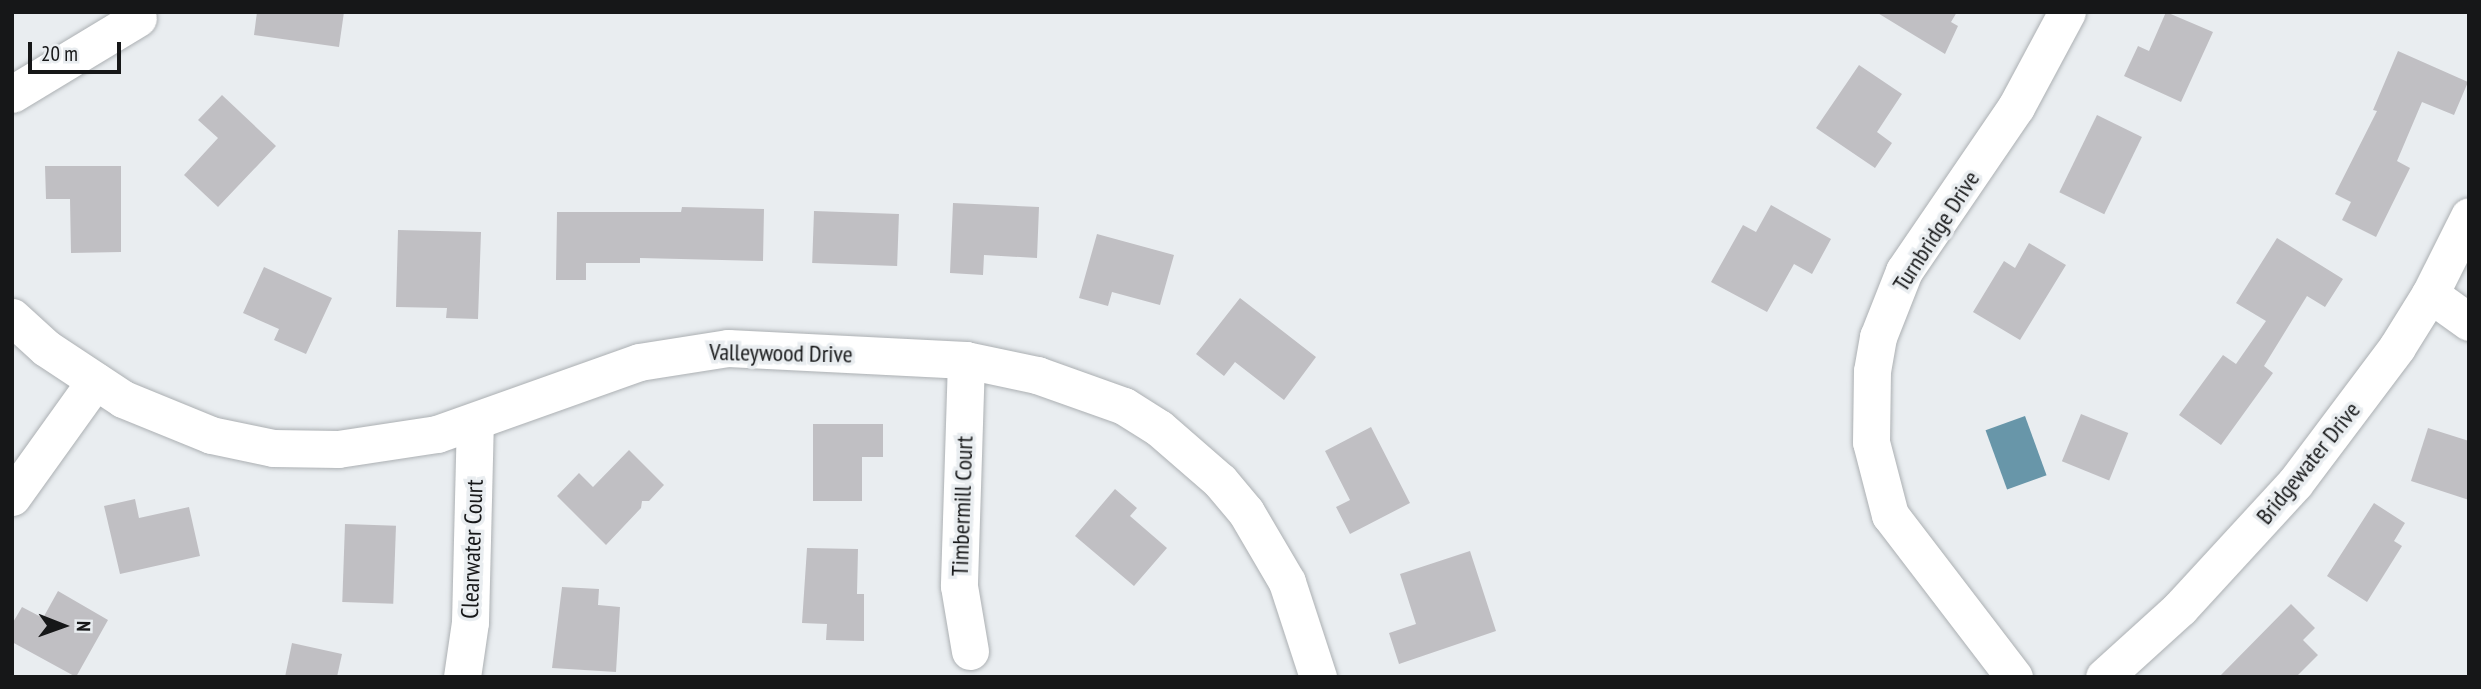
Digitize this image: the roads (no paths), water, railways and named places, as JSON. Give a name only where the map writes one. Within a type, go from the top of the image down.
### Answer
[{"type":"street","name":"Turnbridge Drive","points":[[2014,677],[1890,515],[1871,442],[1871,383],[1878,337],[1904,271],[2016,107],[2067,12]]},
{"type":"street","points":[[12,94],[138,18]]},
{"type":"street","name":"Bridgewater Drive","points":[[2104,677],[2180,608],[2295,483],[2348,416],[2430,294],[2469,216]]},
{"type":"street","points":[[2430,294],[2469,322]]},
{"type":"street","name":"Valleywood Drive","points":[[12,317],[46,348],[123,399],[201,431],[273,448],[383,444],[475,422],[552,391],[683,353],[728,348],[966,360],[1098,393],[1159,428],[1191,453],[1237,501],[1268,546],[1287,582],[1318,677]]},
{"type":"street","name":"Timbermill Court","points":[[966,360],[959,586],[970,651]]},
{"type":"street","points":[[12,497],[95,381]]},
{"type":"street","name":"Clearwater Court","points":[[462,677],[470,621],[475,422]]},
{"type":"water","points":[[2025,416],[2047,475],[2007,490],[1986,430]]}]
